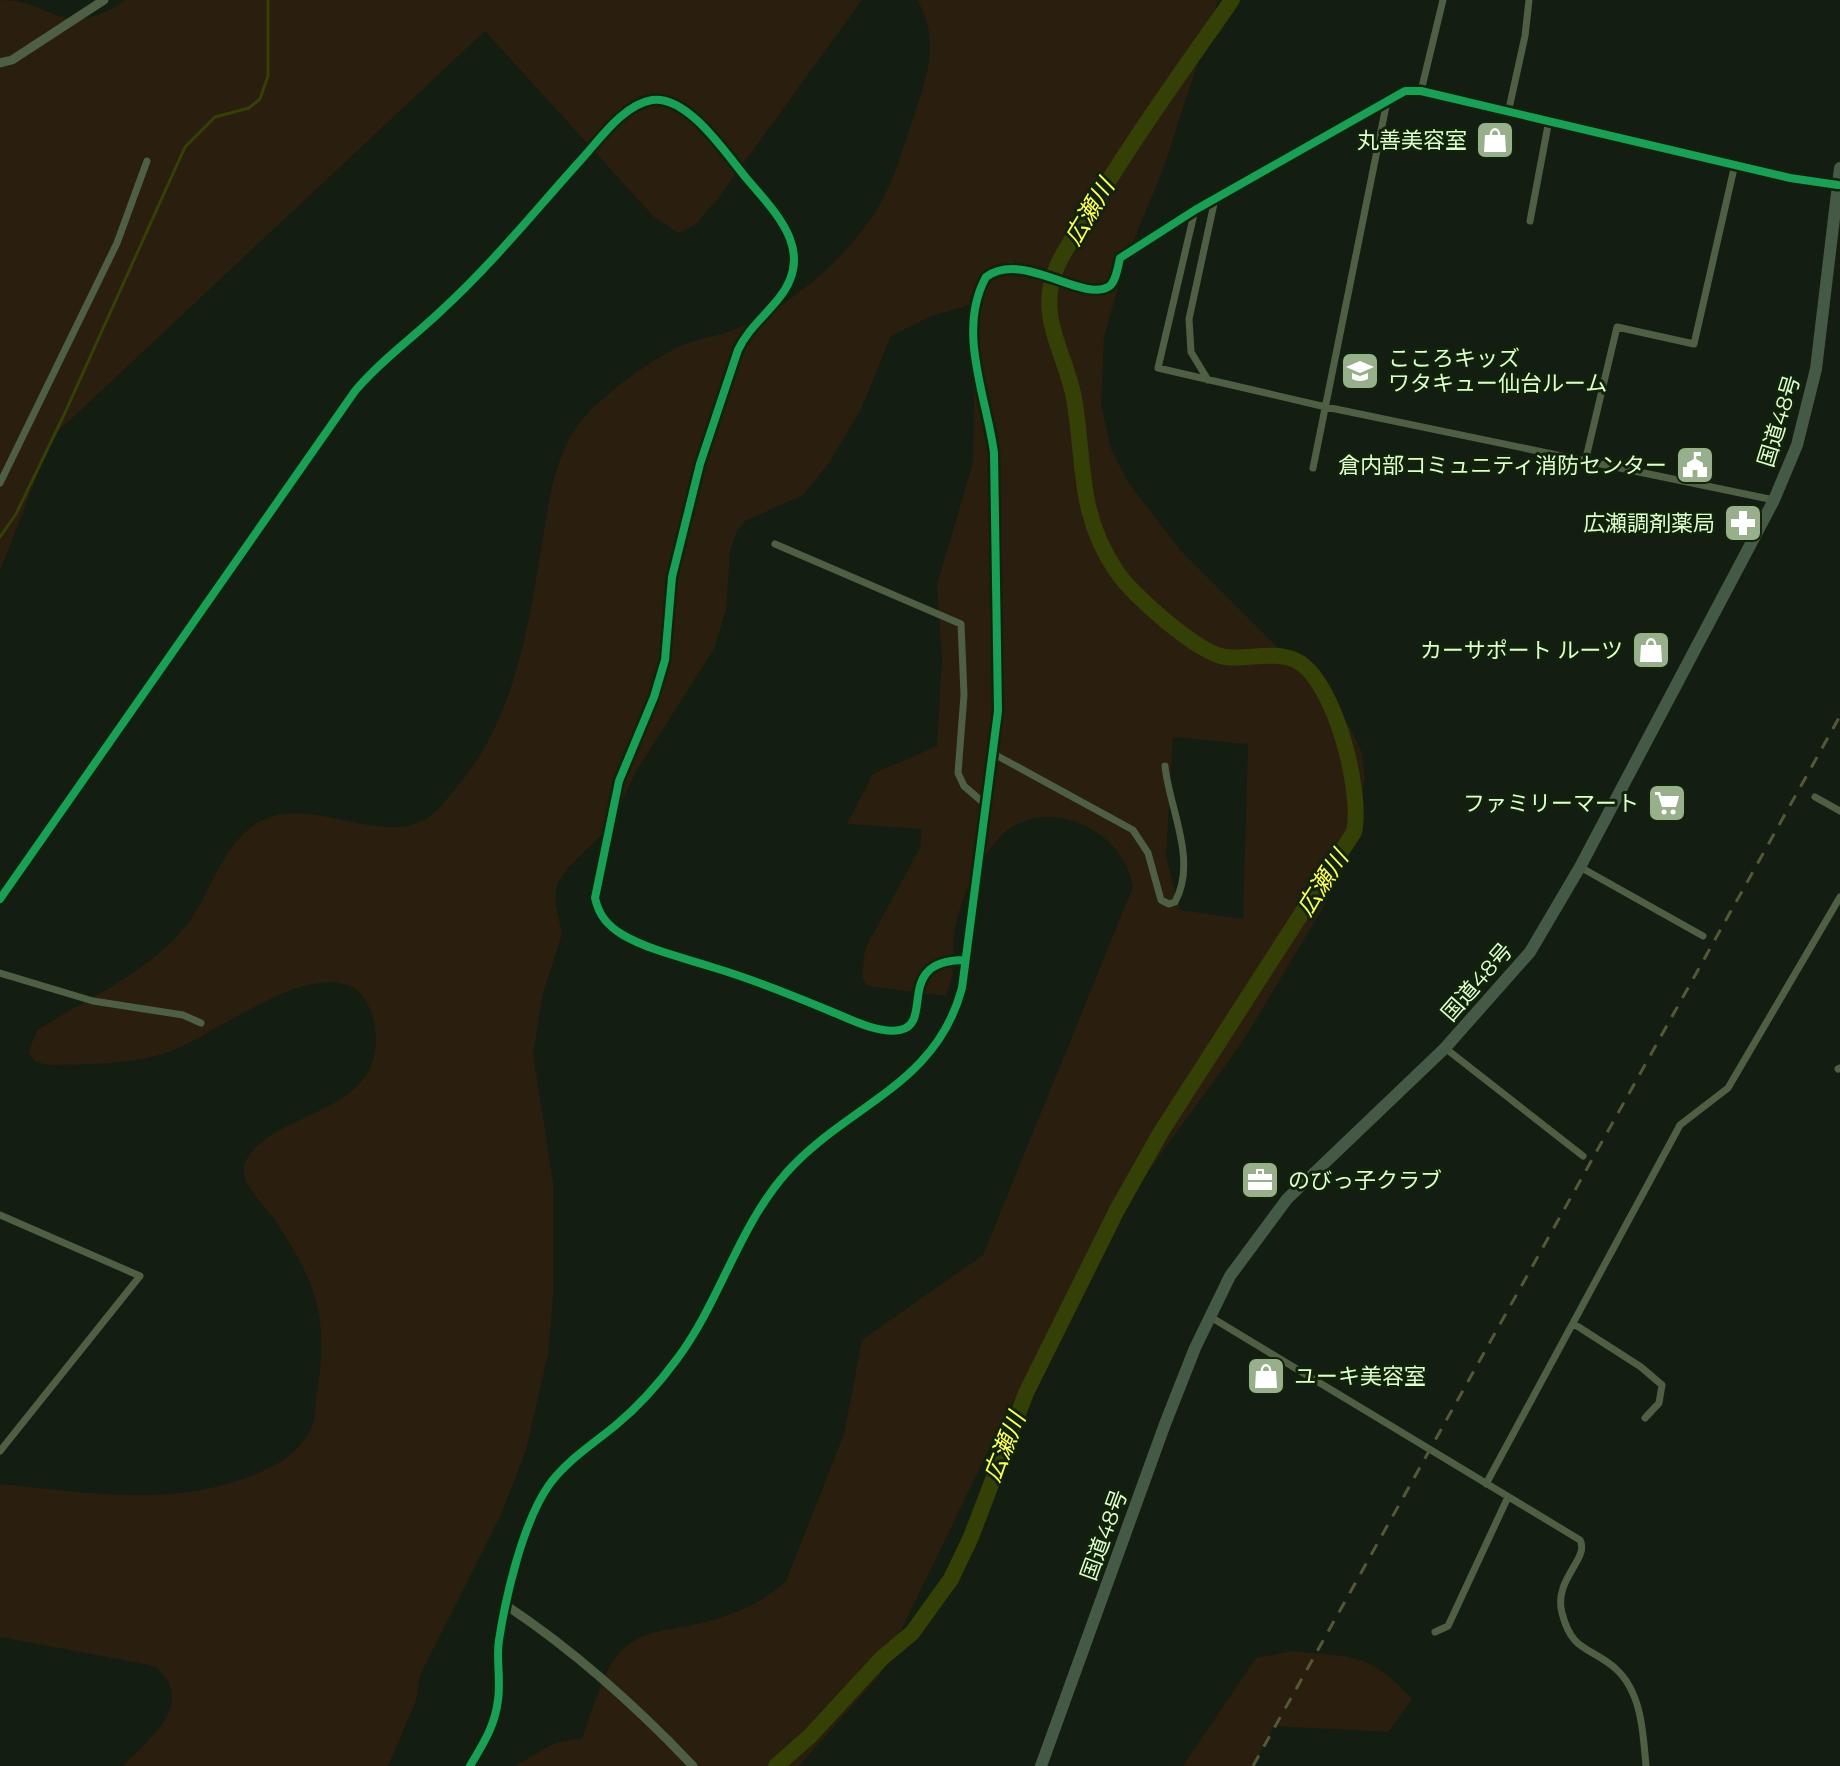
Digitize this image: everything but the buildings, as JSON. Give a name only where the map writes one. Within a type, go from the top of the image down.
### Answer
[{"type":"highway","name":"国道48号","points":[[1044,1765],[1165,1424],[1209,1316],[1237,1266],[1287,1199],[1445,1048],[1530,952],[1580,867],[1774,500],[1797,445],[1811,395],[1838,203],[1840,168]]},
{"type":"street","points":[[0,63],[12,60],[104,0]]},
{"type":"street","points":[[1421,91],[1443,0]]},
{"type":"street","points":[[1508,113],[1525,36],[1529,0]]},
{"type":"street","points":[[470,1766],[492,1729],[498,1699],[498,1642],[528,1529],[549,1485],[568,1463],[618,1423],[676,1361],[693,1337],[750,1223],[788,1171],[909,1074],[942,1038],[955,1014],[994,754],[1000,661],[994,554],[994,453],[989,418],[975,364],[983,281],[988,275],[1011,267],[1092,288],[1112,284],[1120,258],[1195,210],[1405,91],[1421,91],[1838,185]]},
{"type":"street","points":[[0,899],[355,391],[373,370],[443,310],[493,259],[622,117],[654,100],[673,103],[702,126],[784,221],[795,250],[793,270],[780,297],[745,334],[700,464],[672,577],[665,660],[654,697],[619,781],[595,898],[598,911],[607,924],[625,936],[659,951],[775,987],[874,1028],[900,1030],[908,1026],[914,1019],[920,982],[926,973],[942,961],[965,960]]},
{"type":"street","points":[[1313,468],[1387,101]]},
{"type":"street","points":[[1530,221],[1549,120]]},
{"type":"street","points":[[0,483],[117,243],[147,161]]},
{"type":"street","points":[[1585,462],[1617,327],[1694,344],[1735,164]]},
{"type":"street","points":[[1208,380],[1191,352],[1188,336],[1215,199]]},
{"type":"street","points":[[1195,210],[1158,368],[1326,407],[1774,500]]},
{"type":"street","points":[[775,544],[961,624],[964,695],[958,773],[964,786],[986,805]]},
{"type":"street","points":[[994,754],[1133,830],[1148,853],[1161,900],[1169,904],[1177,899],[1182,862],[1180,832],[1165,766]]},
{"type":"street","points":[[1815,797],[1840,811]]},
{"type":"street","points":[[1580,867],[1703,936]]},
{"type":"street","points":[[1486,1484],[1680,1125],[1728,1088],[1840,897]]},
{"type":"street","points":[[0,973],[93,1001],[183,1015],[201,1023]]},
{"type":"street","points":[[1445,1048],[1583,1156]]},
{"type":"street","points":[[0,1215],[140,1276],[0,1451]]},
{"type":"street","points":[[1209,1316],[1583,1544],[1580,1556],[1561,1588],[1561,1611],[1574,1642],[1613,1666],[1632,1691],[1641,1723],[1646,1766]]},
{"type":"street","points":[[1574,1324],[1641,1367],[1662,1385],[1659,1403],[1645,1418]]},
{"type":"street","points":[[1435,1632],[1448,1626],[1508,1497]]},
{"type":"street","points":[[507,1606],[583,1662],[649,1720],[693,1766]]},
{"type":"shaded area","points":[[0,0],[19,2],[72,19],[104,12],[126,0],[862,0],[716,201],[696,224],[679,233],[654,217],[485,31],[52,437],[0,571]]},
{"type":"shaded area","points":[[917,0],[1218,0],[1164,167],[1127,257],[1104,336],[1101,405],[1111,449],[1128,482],[1180,550],[1290,660],[1350,727],[1362,753],[1365,780],[1351,840],[1324,906],[1243,1041],[1128,1199],[1007,1412],[879,1676],[799,1766],[515,1766],[555,1743],[582,1738],[610,1667],[631,1643],[654,1633],[740,1611],[786,1581],[844,1434],[862,1340],[983,1255],[1133,887],[1126,866],[1114,847],[1097,833],[1077,823],[1056,818],[1035,818],[1015,825],[997,840],[975,873],[956,924],[952,974],[946,996],[867,986],[862,977],[865,949],[920,848],[922,829],[847,824],[873,774],[937,746],[942,658],[937,585],[973,462],[975,303],[929,317],[891,336],[861,409],[829,463],[803,495],[745,521],[736,533],[730,551],[726,610],[714,649],[635,773],[612,824],[569,867],[557,884],[555,900],[562,934],[543,993],[533,1054],[553,1182],[553,1297],[548,1354],[526,1450],[501,1515],[420,1675],[416,1701],[388,1766],[123,1766],[157,1732],[165,1719],[171,1706],[172,1693],[167,1679],[155,1666],[0,1637],[0,1484],[127,1495],[189,1492],[251,1476],[278,1464],[300,1446],[311,1429],[315,1415],[321,1348],[318,1307],[292,1246],[252,1192],[244,1175],[244,1166],[263,1141],[329,1106],[350,1092],[366,1075],[375,1052],[374,1022],[360,993],[352,987],[332,982],[285,993],[169,1052],[140,1059],[49,1065],[36,1062],[28,1053],[37,1030],[113,986],[166,947],[191,919],[234,845],[259,822],[279,815],[300,813],[368,825],[411,825],[429,817],[443,804],[475,763],[504,707],[530,614],[555,475],[569,440],[591,410],[638,371],[664,354],[728,332],[772,311],[813,282],[849,247],[884,197],[919,101],[927,72],[930,43]],"holes":[[[1173,737],[1248,744],[1243,919],[1180,910],[1166,857]]]},
{"type":"shaded area","points":[[1294,1651],[1359,1660],[1384,1673],[1412,1699],[1388,1732],[1274,1726],[1253,1766],[1183,1766],[1256,1658]]},
{"type":"waterway","points":[[0,537],[16,514],[63,417],[185,147],[215,117],[249,108],[260,99],[268,76],[268,0]]},
{"type":"waterway","name":"広瀬川","points":[[776,1766],[810,1736],[882,1658],[912,1633],[951,1579],[971,1537],[1026,1393],[1117,1210],[1161,1132],[1354,832],[1354,792],[1343,739],[1334,714],[1311,672],[1289,658],[1225,657],[1199,645],[1166,622],[1136,594],[1117,572],[1104,550],[1089,508],[1074,398],[1051,319],[1051,287],[1062,255],[1139,134],[1232,0]]},
{"type":"railway","points":[[1253,1766],[1840,716]]},
{"type":"cycle path","points":[[470,1766],[494,1718],[499,1692],[499,1640],[517,1560],[531,1518],[549,1485],[572,1460],[633,1410],[664,1376],[706,1313],[742,1240],[770,1193],[811,1149],[888,1091],[932,1049],[950,1021],[962,988],[998,711],[994,453],[974,342],[977,298],[986,277],[1001,270],[1017,269],[1083,288],[1097,290],[1108,287],[1115,278],[1120,258],[1195,210],[1405,91],[1421,91],[1790,178],[1838,185]]},
{"type":"cycle path","points":[[0,899],[355,391],[479,274],[611,125],[631,109],[652,100],[666,101],[679,107],[705,128],[780,220],[793,249],[794,265],[779,298],[751,329],[738,350],[700,464],[672,577],[665,660],[654,697],[619,781],[595,898],[597,904],[609,924],[634,941],[759,983],[855,1022],[883,1030],[900,1030],[910,1025],[915,1016],[922,980],[929,970],[943,963],[965,960]]},
{"type":"place","name":"丸善美容室","points":[[1495,140]]},
{"type":"place","name":"こころキッズ ワタキュー仙台ルーム","points":[[1360,371]]},
{"type":"place","name":"倉内部コミュニティ消防センター","points":[[1695,465]]},
{"type":"place","name":"広瀬調剤薬局","points":[[1743,523]]},
{"type":"place","name":"カーサポート ルーツ","points":[[1651,650]]},
{"type":"place","name":"ファミリーマート","points":[[1667,803]]},
{"type":"place","name":"のびっ子クラブ","points":[[1260,1180]]},
{"type":"place","name":"ユーキ美容室","points":[[1266,1376]]}]
